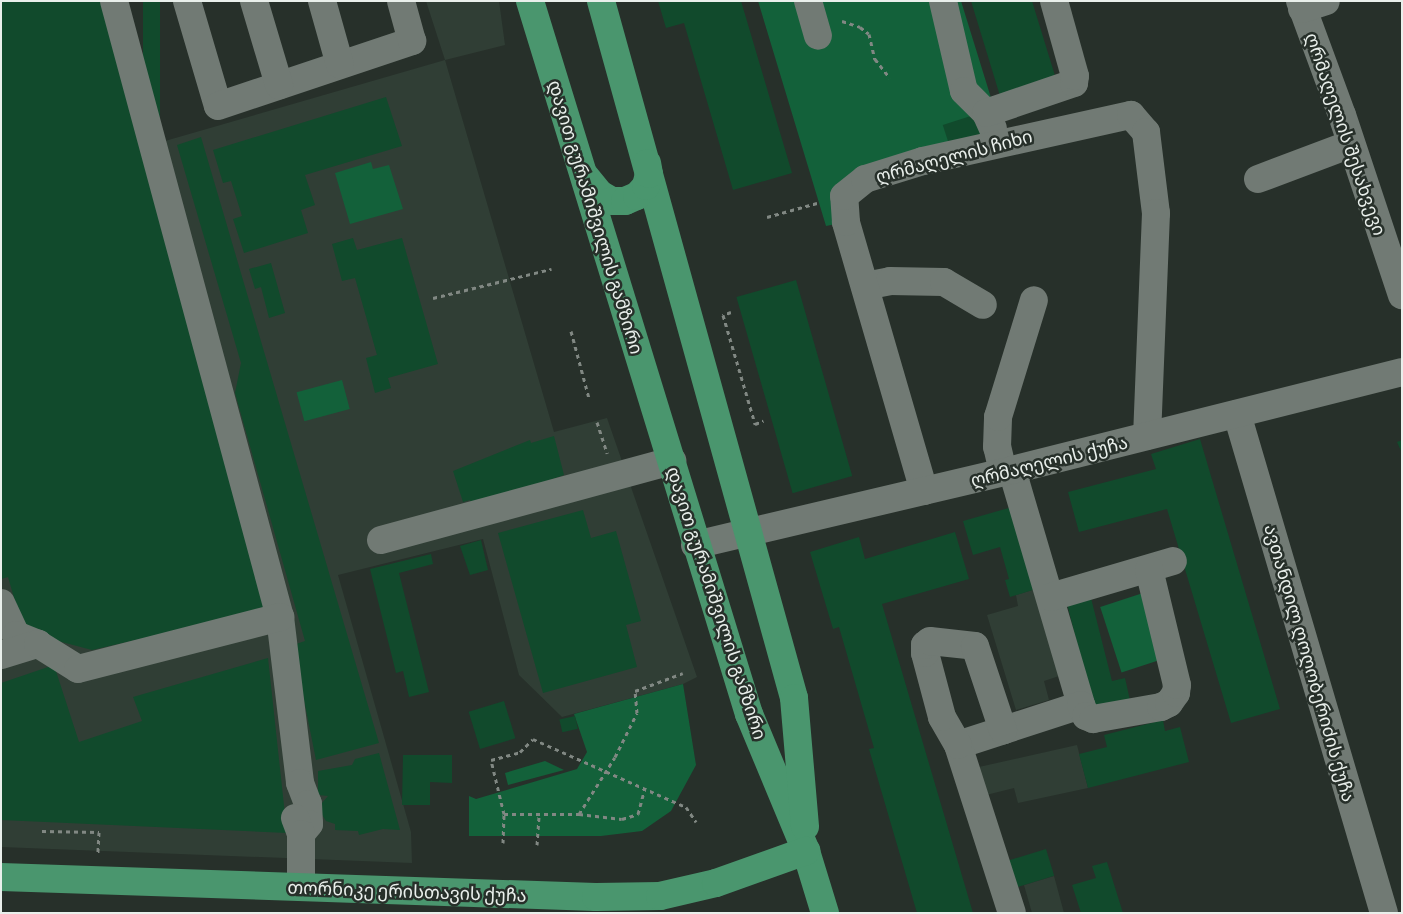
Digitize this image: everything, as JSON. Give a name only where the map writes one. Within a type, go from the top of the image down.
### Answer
[{"type":"main road","name":"დავით გურამიშვილის გამზირი","points":[[530,1],[672,461],[695,546],[749,714],[806,851]]},
{"type":"main road","name":"დავით გურამიშვილის გამზირი","points":[[601,1],[647,161],[794,698],[806,851]]},
{"type":"main road","points":[[584,174],[600,194],[612,201],[625,201],[637,196],[646,186],[649,174],[647,161]]},
{"type":"main road","points":[[806,851],[825,913]]},
{"type":"main road","name":"თორნიკე ერისთავის ქუჩა","points":[[1,877],[660,896],[716,883],[806,851]]},
{"type":"street","points":[[114,1],[280,617],[300,783],[308,804],[309,824],[301,834],[301,887]]},
{"type":"street","points":[[187,1],[218,106],[412,40],[401,1]]},
{"type":"street","points":[[254,1],[279,85]]},
{"type":"street","points":[[322,1],[340,65]]},
{"type":"street","points":[[943,1],[964,91],[986,113],[999,142]]},
{"type":"street","points":[[986,113],[1074,84],[1075,76],[1054,1]]},
{"type":"street","name":"ღრმაღელის შესახვევი","points":[[1309,4],[1351,144],[1402,295]]},
{"type":"street","name":"ღრმაღელის ჩიხი","points":[[924,492],[846,222],[844,196],[865,179],[999,142],[1131,115],[1146,132],[1156,213],[1146,436]]},
{"type":"street","points":[[1258,179],[1351,144]]},
{"type":"street","points":[[866,286],[890,281],[944,282],[983,305]]},
{"type":"street","points":[[1034,300],[998,418],[997,447],[1008,471],[1051,598],[1081,705],[1086,716],[1094,719],[1161,707],[1169,703],[1176,693],[1178,685],[1161,565],[1051,598]]},
{"type":"street","name":"ღრმაღელის ქუჩა","points":[[695,546],[924,492],[1402,372]]},
{"type":"street","name":"ავთანდილ ღოღობერიძის ქუჩა","points":[[1237,414],[1384,913]]},
{"type":"street","points":[[380,540],[672,461]]},
{"type":"street","points":[[1,603],[16,634],[38,644],[78,669],[280,617]]},
{"type":"street","points":[[1004,730],[975,646],[930,641],[925,645],[925,653],[942,717],[958,745],[1012,913]]},
{"type":"street","points":[[1,655],[38,644]]},
{"type":"street","points":[[958,745],[1081,705]]},
{"type":"path","points":[[813,18],[827,17],[860,27],[869,34],[875,59],[890,78]]},
{"type":"path","points":[[767,217],[816,204]]},
{"type":"path","points":[[433,298],[552,269]]},
{"type":"path","points":[[731,312],[723,315],[755,424],[763,421]]},
{"type":"path","points":[[571,331],[588,398]]},
{"type":"path","points":[[597,422],[608,457]]},
{"type":"path","points":[[579,814],[606,771],[637,713],[635,691],[683,673]]},
{"type":"path","points":[[503,843],[504,814],[492,760],[520,752],[533,739],[686,807],[696,822]]},
{"type":"path","points":[[504,814],[579,814],[622,819],[638,814],[645,788]]},
{"type":"path","points":[[537,845],[539,815]]},
{"type":"path","points":[[42,831],[93,832]]},
{"type":"shaded area","points":[[1,1],[165,141],[445,60],[554,432],[607,418],[697,677],[683,684],[562,717],[519,675],[483,539],[338,575],[411,832],[412,863],[1,847]]},
{"type":"shaded area","points":[[426,1],[499,1],[505,45],[445,60]]},
{"type":"shaded area","points":[[1039,588],[1065,674],[1044,681],[1049,700],[1016,710],[987,615],[1018,606],[1016,595]]},
{"type":"shaded area","points":[[1077,745],[1088,788],[1018,803],[1014,788],[986,795],[979,767]]},
{"type":"shaded area","points":[[1054,876],[1064,913],[1032,913],[1024,885]]},
{"type":"green space","points":[[758,1],[961,1],[1005,143],[860,193],[846,222],[826,226]]},
{"type":"green space","points":[[371,162],[373,169],[389,165],[403,209],[350,224],[335,173]]},
{"type":"green space","points":[[342,380],[350,409],[304,421],[297,392]]},
{"type":"green space","points":[[1143,593],[1164,659],[1122,673],[1100,607]]},
{"type":"green space","points":[[683,684],[696,765],[671,811],[642,831],[601,836],[469,836],[469,796],[476,799],[577,769],[587,752],[574,714]]},
{"type":"green space","points":[[545,761],[564,770],[508,785],[505,773]]},
{"type":"building","points":[[1,1],[103,1],[270,609],[92,650],[24,632],[8,577],[1,579]]},
{"type":"building","points":[[143,1],[160,1],[160,120],[143,120]]},
{"type":"building","points":[[658,1],[741,1],[792,173],[733,190],[684,23],[666,28]]},
{"type":"building","points":[[971,1],[1032,1],[1056,79],[1000,96]]},
{"type":"building","points":[[386,97],[402,146],[305,175],[315,205],[301,210],[308,233],[244,253],[233,219],[242,216],[231,181],[223,183],[213,150]]},
{"type":"building","points":[[977,114],[985,139],[951,150],[943,125]]},
{"type":"building","points":[[201,137],[379,743],[316,760],[293,645],[305,641],[235,393],[241,363],[177,145]]},
{"type":"building","points":[[353,238],[357,250],[402,238],[438,364],[388,378],[391,388],[375,393],[366,358],[377,355],[355,278],[342,281],[332,244]]},
{"type":"building","points":[[271,263],[285,313],[269,318],[261,287],[255,289],[249,269]]},
{"type":"building","points":[[796,280],[852,476],[793,493],[736,297]]},
{"type":"building","points":[[554,436],[564,475],[473,508],[470,500],[463,502],[453,471],[530,440],[531,443]]},
{"type":"building","points":[[1200,439],[1280,709],[1231,723],[1167,509],[1079,532],[1068,492],[1156,469],[1151,454]]},
{"type":"building","points":[[1402,440],[1402,453],[1397,442]]},
{"type":"building","points":[[1012,507],[1039,588],[1010,597],[1005,580],[1009,579],[1000,547],[973,555],[963,521]]},
{"type":"building","points":[[583,510],[591,538],[616,531],[641,621],[626,625],[637,667],[543,693],[498,533]]},
{"type":"building","points":[[955,532],[969,579],[882,604],[973,913],[917,913],[869,749],[874,748],[839,627],[833,629],[810,552],[859,537],[865,559]]},
{"type":"building","points":[[481,540],[488,570],[470,575],[460,546]]},
{"type":"building","points":[[431,554],[433,564],[399,573],[429,692],[409,697],[403,671],[396,673],[370,569]]},
{"type":"building","points":[[1091,598],[1112,681],[1125,678],[1130,700],[1094,709],[1067,604]]},
{"type":"building","points":[[268,658],[287,833],[1,820],[1,683],[54,665],[79,742],[142,721],[133,697]]},
{"type":"building","points":[[504,701],[515,738],[480,749],[469,712]]},
{"type":"building","points":[[575,716],[578,729],[562,732],[559,720]]},
{"type":"building","points":[[1163,720],[1165,731],[1180,727],[1189,762],[1088,788],[1079,754],[1107,747],[1104,735]]},
{"type":"building","points":[[379,753],[400,830],[383,829],[359,835],[358,831],[335,830],[335,824],[326,821],[321,813],[322,803],[328,796],[318,795],[318,771],[352,765],[355,759]]},
{"type":"building","points":[[403,755],[452,755],[452,783],[430,782],[430,805],[402,805]]},
{"type":"building","points":[[1046,849],[1054,876],[1015,888],[1007,861]]},
{"type":"building","points":[[1107,862],[1123,913],[1081,913],[1072,885],[1096,878],[1092,866]]}]
